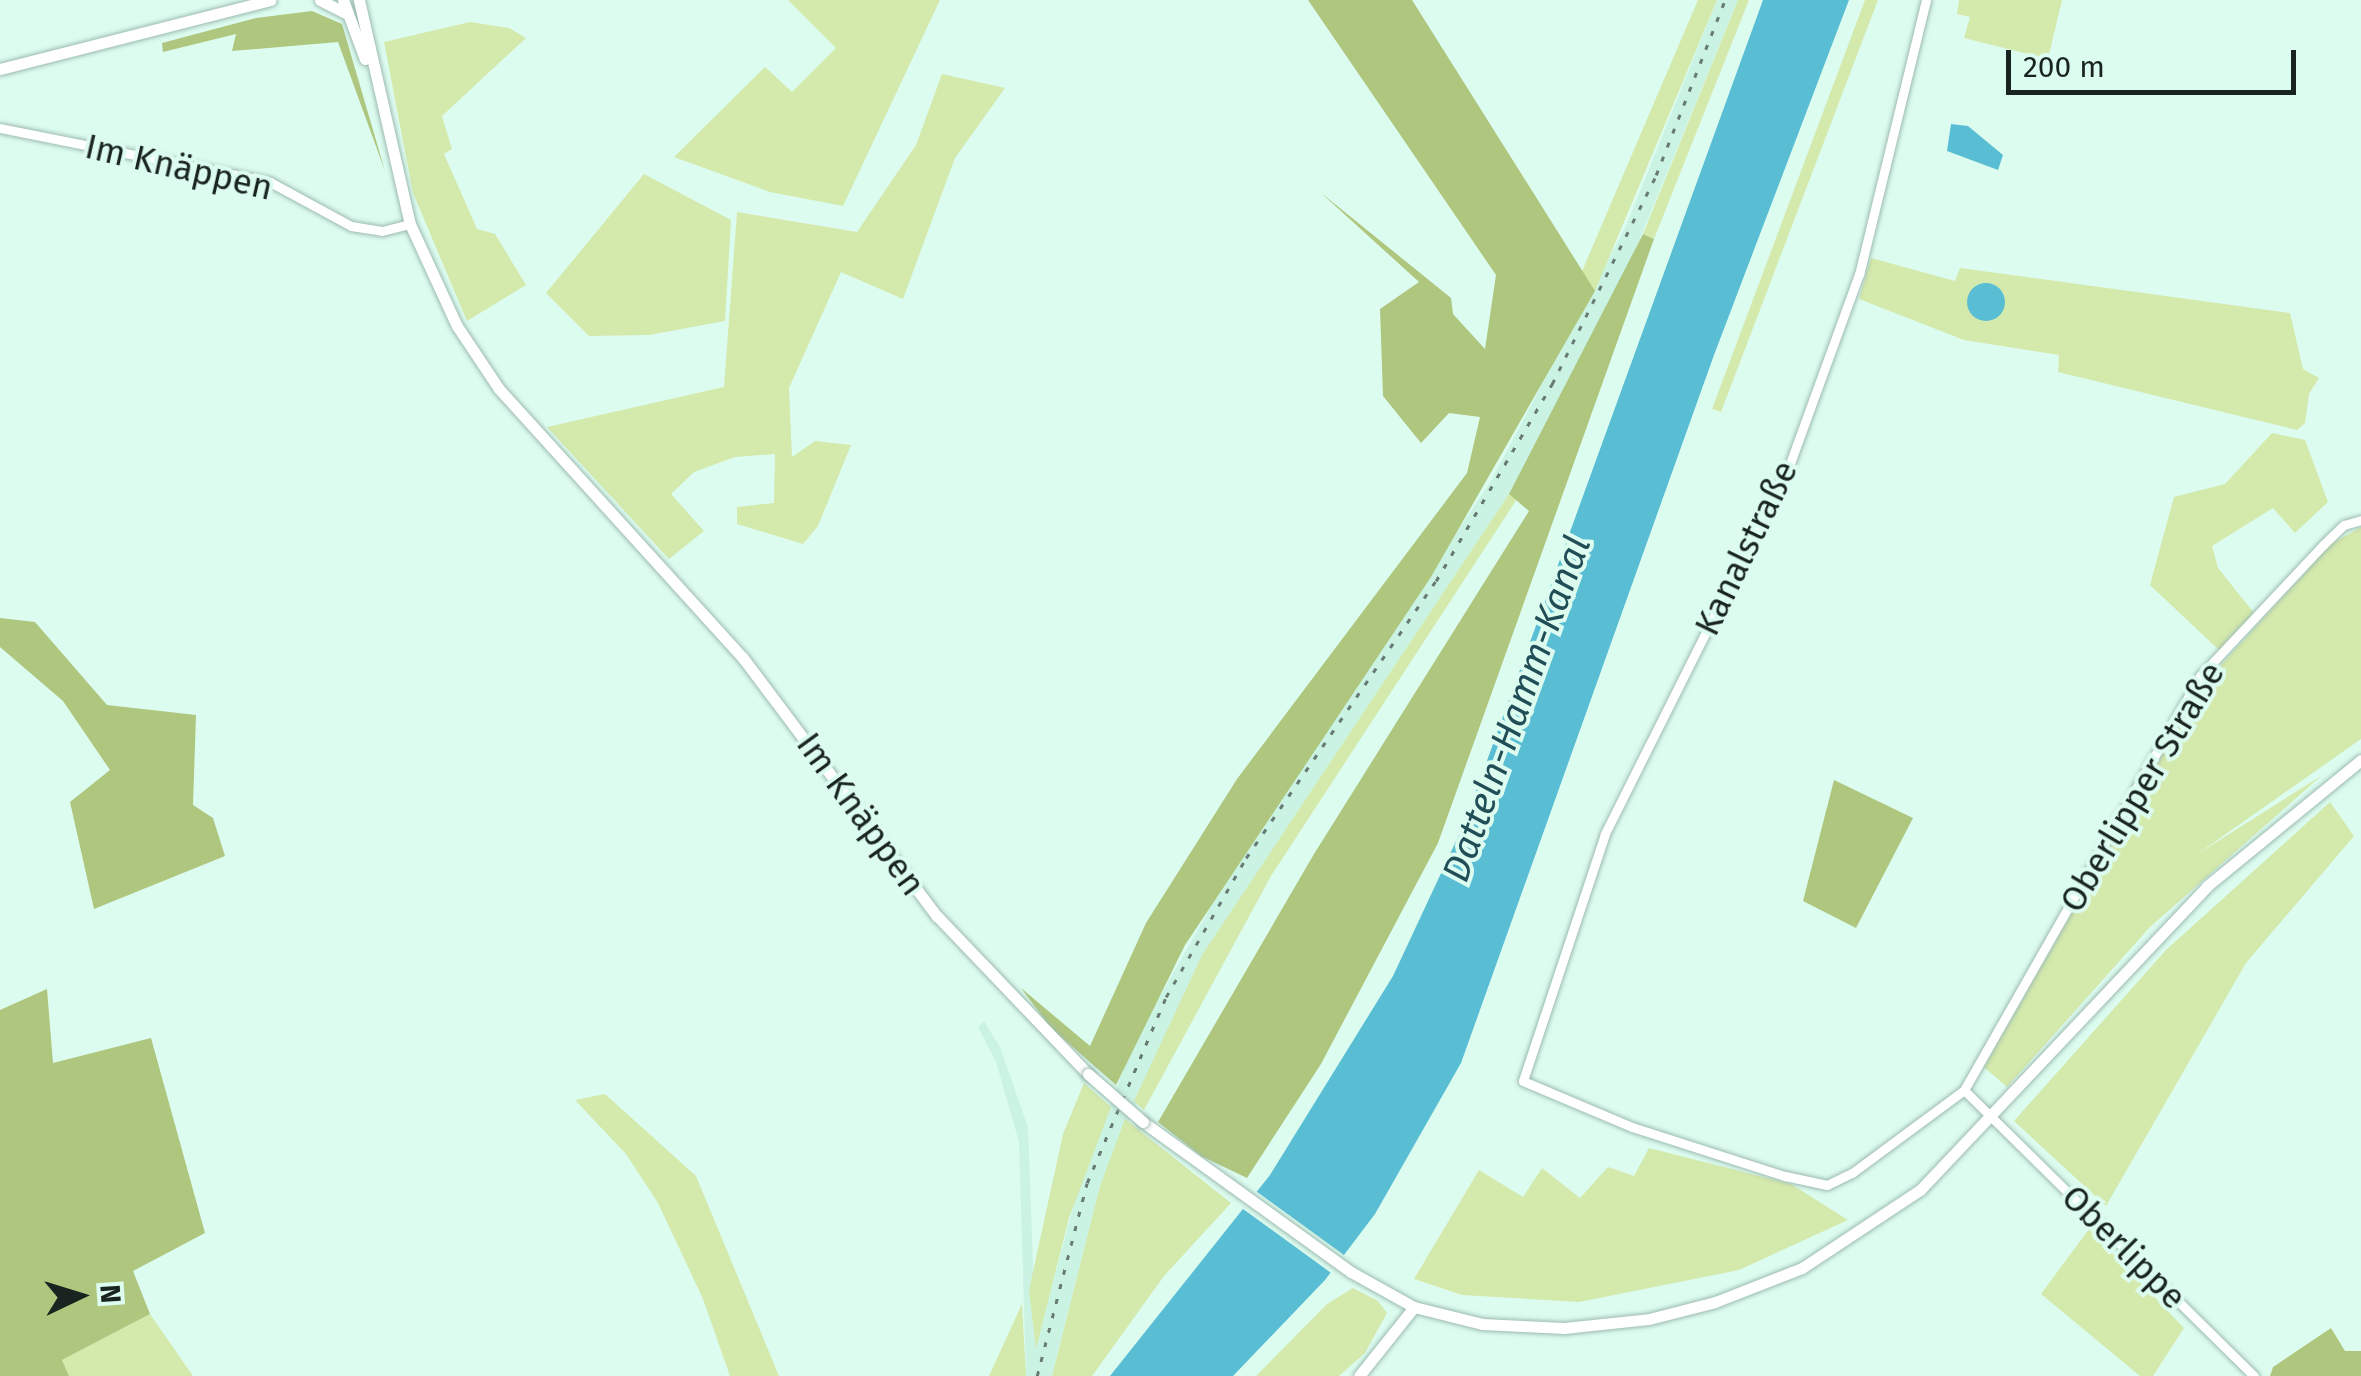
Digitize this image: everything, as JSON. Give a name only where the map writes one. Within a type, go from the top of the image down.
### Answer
[{"type":"street","points":[[0,69],[270,0]]},
{"type":"street","points":[[320,0],[347,14]]},
{"type":"street","points":[[342,0],[374,82]]},
{"type":"street","name":"Im Knäppen","points":[[359,0],[374,82],[410,224],[456,326],[499,389],[743,658],[937,916],[1088,1074],[1143,1122],[1351,1272],[1414,1306]]},
{"type":"street","name":"Kanalstraße","points":[[1523,1081],[1605,834],[1790,464],[1859,274],[1926,0]]},
{"type":"street","name":"Im Knäppen","points":[[0,128],[270,182],[351,226],[382,230],[410,224]]},
{"type":"street","name":"Oberlipper Straße","points":[[1523,1081],[1632,1126],[1827,1185],[1964,1090],[2200,676],[2323,544],[2344,524],[2361,520]]},
{"type":"street","points":[[1359,1376],[1414,1306],[1482,1324],[1564,1328],[1649,1319],[1715,1302],[1802,1268],[1880,1221],[1993,1117],[2207,886],[2361,760]]},
{"type":"street","points":[[1964,1090],[1993,1117]]},
{"type":"street","name":"Oberlippe","points":[[1993,1117],[2254,1376]]},
{"type":"shaded area","points":[[1717,0],[1738,0],[1620,287],[1509,494],[1202,955],[1100,1186],[1052,1376],[1026,1376],[1019,1142],[996,1062],[978,1027],[984,1021],[1000,1047],[1028,1127],[1036,1346],[1080,1181],[1134,1042],[1241,854],[1491,481],[1626,226]]},
{"type":"green space","points":[[788,0],[940,0],[843,206],[770,192],[674,157],[765,67],[792,92],[836,48]]},
{"type":"green space","points":[[1308,0],[1412,0],[1595,291],[1431,577],[1185,945],[1116,1085],[1051,1028],[1021,988],[1090,1046],[1146,923],[1237,779],[1467,473],[1480,417],[1449,413],[1421,443],[1383,396],[1380,309],[1419,282],[1320,192],[1451,298],[1453,314],[1485,349],[1496,275]]},
{"type":"green space","points":[[1698,0],[1717,0],[1595,291],[1580,276]]},
{"type":"green space","points":[[1738,0],[1749,0],[1654,239],[1643,234]]},
{"type":"green space","points":[[1865,0],[1878,0],[1721,412],[1712,409]]},
{"type":"green space","points":[[1959,0],[2062,0],[2048,59],[1964,38],[1970,17],[1957,14]]},
{"type":"green space","points":[[312,11],[342,24],[385,171],[338,42],[232,51],[236,34],[163,52],[162,43],[256,18]]},
{"type":"green space","points":[[470,22],[509,28],[526,38],[442,116],[452,149],[444,154],[477,229],[495,234],[526,285],[467,321],[413,193],[384,42]]},
{"type":"green space","points":[[942,74],[1005,88],[955,158],[903,299],[841,272],[789,388],[792,457],[815,441],[851,445],[818,526],[803,544],[737,524],[737,507],[774,503],[775,454],[735,457],[694,472],[671,494],[704,531],[669,559],[547,427],[724,387],[737,212],[857,232],[916,145]]},
{"type":"green space","points":[[644,174],[731,220],[725,321],[649,335],[589,336],[546,293]]},
{"type":"green space","points":[[1643,234],[1654,239],[1438,843],[1321,1064],[1247,1178],[1201,1156],[1158,1122],[1314,854],[1529,511],[1509,494]]},
{"type":"green space","points":[[1871,258],[1955,281],[1960,268],[2290,313],[2303,369],[2319,378],[2309,394],[2305,423],[2297,430],[2058,372],[2059,355],[1964,340],[1859,299]]},
{"type":"green space","points":[[2272,433],[2305,440],[2328,502],[2295,533],[2273,508],[2212,546],[2218,568],[2254,613],[2219,650],[2150,585],[2174,497],[2225,484]]},
{"type":"green space","points":[[1509,494],[1517,499],[1271,876],[1144,1110],[1134,1101],[1202,955]]},
{"type":"green space","points":[[2361,527],[2361,739],[2196,855],[2321,776],[2150,927],[2007,1087],[1984,1067],[2200,688],[2331,544]]},
{"type":"green space","points":[[0,618],[35,622],[107,705],[196,715],[193,805],[213,818],[225,856],[94,909],[70,802],[110,770],[63,701],[0,647]]},
{"type":"green space","points":[[1834,780],[1913,818],[1856,928],[1803,901]]},
{"type":"green space","points":[[2330,802],[2354,836],[2246,963],[2106,1206],[2014,1121],[2166,950]]},
{"type":"green space","points":[[47,989],[53,1063],[151,1038],[205,1233],[133,1271],[150,1314],[62,1360],[69,1376],[0,1376],[0,1010]]},
{"type":"green space","points":[[1084,1083],[1111,1107],[1069,1218],[1036,1349],[1029,1290],[1063,1134]]},
{"type":"green space","points":[[605,1094],[696,1176],[779,1376],[730,1376],[703,1299],[658,1203],[626,1154],[575,1100]]},
{"type":"green space","points":[[1125,1119],[1231,1203],[1164,1276],[1092,1376],[1052,1376],[1100,1186]]},
{"type":"green space","points":[[1649,1148],[1791,1184],[1848,1220],[1739,1270],[1579,1302],[1462,1295],[1414,1279],[1479,1170],[1523,1197],[1542,1168],[1580,1198],[1608,1167],[1634,1176]]},
{"type":"green space","points":[[2089,1229],[2184,1328],[2153,1376],[2140,1376],[2041,1294]]},
{"type":"green space","points":[[1353,1288],[1378,1301],[1387,1313],[1365,1353],[1339,1376],[1256,1376],[1327,1304]]},
{"type":"green space","points":[[1022,1304],[1026,1376],[989,1376]]},
{"type":"green space","points":[[150,1314],[193,1376],[69,1376],[62,1360]]},
{"type":"green space","points":[[2331,1328],[2345,1351],[2361,1351],[2361,1376],[2270,1376],[2273,1367]]},
{"type":"water","name":"Datteln-Hamm-Kanal","points":[[1763,0],[1849,0],[1714,355],[1461,1063],[1375,1214],[1325,1280],[1233,1376],[1110,1376],[1270,1175],[1393,976],[1464,824]]},
{"type":"water","points":[[1951,124],[1968,126],[2003,155],[1998,170],[1947,151]]},
{"type":"water","points":[[1986,283],[1999,289],[2005,302],[1999,315],[1986,321],[1973,315],[1967,302],[1973,289]]},
{"type":"pier","points":[[1253,1189],[1348,1258],[1335,1276],[1240,1207]]},
{"type":"railway","points":[[1037,1376],[1087,1183],[1166,997],[1246,858],[1436,581],[1552,384],[1656,175],[1725,0]]}]
